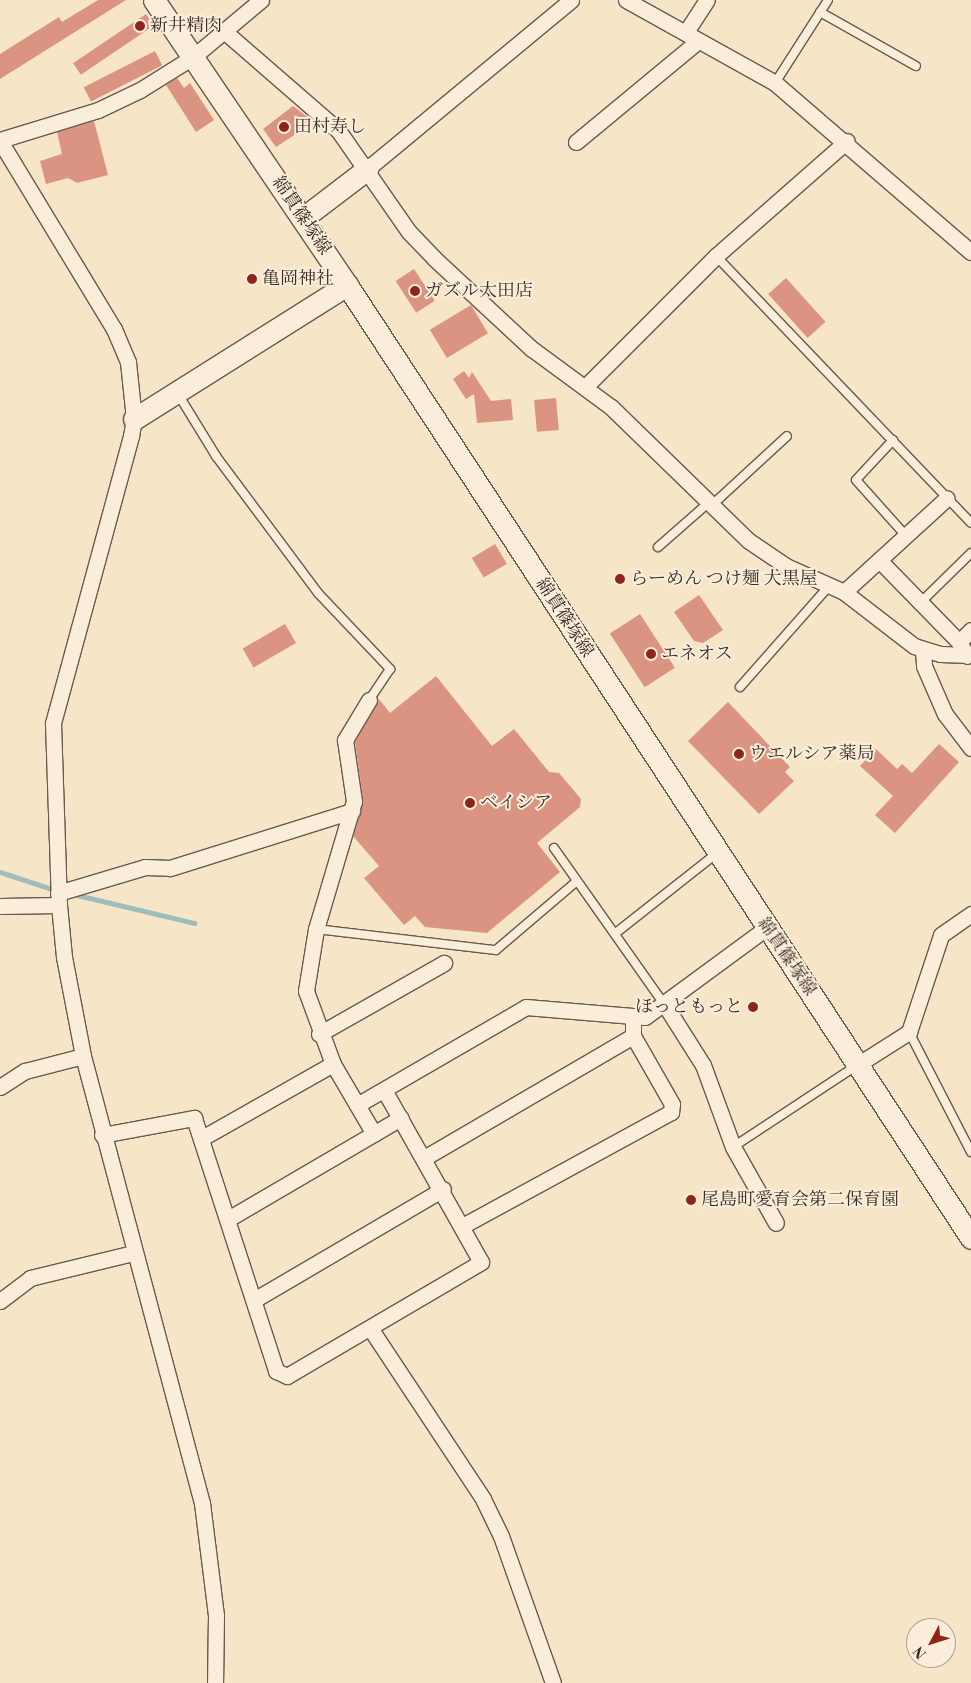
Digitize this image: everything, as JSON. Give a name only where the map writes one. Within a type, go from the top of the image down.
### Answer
[{"type":"main road","name":"綿貫篠塚線","points":[[154,0],[303,218],[766,928],[971,1238]]},
{"type":"main road","points":[[303,218],[367,169]]},
{"type":"main road","points":[[134,420],[178,394],[347,285]]},
{"type":"street","points":[[215,1683],[216,1615],[206,1522],[133,1253],[83,1056],[64,957],[59,899],[54,723],[134,420],[124,346],[0,140],[98,110],[193,57],[260,0]]},
{"type":"street","points":[[367,169],[571,0]]},
{"type":"street","points":[[626,0],[775,83],[847,141],[971,252]]},
{"type":"street","points":[[576,142],[692,36],[708,0]]},
{"type":"street","points":[[224,31],[338,130],[428,252],[532,349],[585,387],[635,429],[710,505],[786,566],[844,592],[923,650],[969,655]]},
{"type":"street","points":[[585,387],[716,256],[847,141]]},
{"type":"street","points":[[844,592],[947,498]]},
{"type":"street","points":[[879,560],[959,642],[969,655]]},
{"type":"street","points":[[959,642],[971,630]]},
{"type":"street","points":[[923,650],[924,666],[945,714],[971,748]]},
{"type":"street","points":[[370,700],[343,749],[354,801],[316,929],[306,991],[319,1034],[333,1064],[374,1134]]},
{"type":"street","points":[[0,906],[59,899],[145,867],[170,868],[352,811]]},
{"type":"street","points":[[858,1065],[909,1032],[940,935],[971,914]]},
{"type":"street","points":[[357,1105],[526,1007],[633,1018],[645,1017],[665,1005],[766,928]]},
{"type":"street","points":[[319,1034],[444,963]]},
{"type":"street","points":[[665,1005],[703,1065],[733,1147],[776,1223]]},
{"type":"street","points":[[464,1225],[671,1112],[672,1104],[633,1036],[633,1018]]},
{"type":"street","points":[[424,1158],[633,1036]]},
{"type":"street","points":[[0,1087],[25,1071],[83,1056]]},
{"type":"street","points":[[202,1138],[333,1064]]},
{"type":"street","points":[[102,1135],[187,1116],[196,1121],[276,1371],[282,1376],[479,1265],[482,1258],[384,1090]]},
{"type":"street","points":[[228,1219],[401,1118]]},
{"type":"street","points":[[254,1300],[443,1189]]},
{"type":"street","points":[[0,1301],[30,1278],[133,1253]]},
{"type":"street","points":[[370,1328],[484,1499],[502,1536],[552,1682]]},
{"type":"lane","points":[[775,83],[828,0]]},
{"type":"lane","points":[[820,12],[916,66]]},
{"type":"lane","points":[[716,256],[971,524]]},
{"type":"lane","points":[[178,394],[220,463],[318,593],[390,669],[370,700]]},
{"type":"lane","points":[[658,547],[710,505],[787,436]]},
{"type":"lane","points":[[893,440],[856,480],[906,536]]},
{"type":"lane","points":[[921,602],[971,553]]},
{"type":"lane","points":[[740,687],[829,586]]},
{"type":"lane","points":[[554,848],[617,932],[665,1005]]},
{"type":"lane","points":[[617,932],[718,853]]},
{"type":"lane","points":[[316,929],[496,950],[577,880]]},
{"type":"lane","points":[[909,1032],[971,1152]]},
{"type":"lane","points":[[733,1147],[858,1065]]},
{"type":"building","points":[[98,0],[126,0],[0,79],[0,54],[59,17],[62,22]]},
{"type":"building","points":[[146,14],[154,26],[81,75],[73,63]]},
{"type":"building","points":[[155,51],[162,65],[91,102],[84,87]]},
{"type":"building","points":[[177,78],[184,88],[190,83],[214,120],[196,132],[166,85]]},
{"type":"building","points":[[293,106],[314,122],[276,147],[263,129]]},
{"type":"building","points":[[94,121],[108,175],[77,183],[68,178],[46,184],[40,161],[62,154],[57,132]]},
{"type":"building","points":[[414,269],[435,301],[416,313],[396,281]]},
{"type":"building","points":[[786,278],[825,322],[808,338],[768,294]]},
{"type":"building","points":[[471,305],[488,333],[447,358],[430,330]]},
{"type":"building","points":[[464,371],[469,378],[472,372],[491,401],[511,399],[513,420],[477,423],[474,394],[466,399],[453,379]]},
{"type":"building","points":[[556,398],[559,430],[537,432],[534,400]]},
{"type":"building","points":[[495,544],[507,564],[484,578],[472,558]]},
{"type":"building","points":[[699,595],[723,630],[703,643],[694,641],[674,612]]},
{"type":"building","points":[[640,614],[675,668],[645,687],[610,634]]},
{"type":"building","points":[[285,624],[296,643],[254,668],[243,648]]},
{"type":"building","name":"ベイシア","points":[[436,676],[492,746],[514,729],[549,772],[559,773],[581,799],[580,807],[537,843],[560,872],[487,933],[425,927],[415,916],[404,925],[364,878],[379,866],[353,836],[363,800],[355,742],[379,699],[390,713]]},
{"type":"building","name":"ウエルシア薬局","points":[[728,702],[790,767],[785,772],[794,781],[759,814],[688,741]]},
{"type":"building","points":[[939,744],[959,762],[895,833],[875,815],[893,796],[860,766],[876,749],[897,769],[902,764],[912,773]]},
{"type":"waterway","points":[[0,872],[55,890]]},
{"type":"waterway","points":[[73,894],[195,923]]},
{"type":"place","name":"新井精肉","points":[[140,26]]},
{"type":"place","name":"田村寿し","points":[[284,127]]},
{"type":"place","name":"亀岡神社","points":[[252,279]]},
{"type":"place","name":"ガズル太田店","points":[[415,291]]},
{"type":"place","name":"らーめん つけ麺 大黒屋","points":[[620,579]]},
{"type":"place","name":"エネオス","points":[[651,654]]},
{"type":"place","name":"ウエルシア薬局","points":[[739,754]]},
{"type":"place","name":"ベイシア","points":[[470,803]]},
{"type":"place","name":"ほっともっと","points":[[753,1007]]},
{"type":"place","name":"尾島町愛育会第二保育園","points":[[691,1200]]}]
